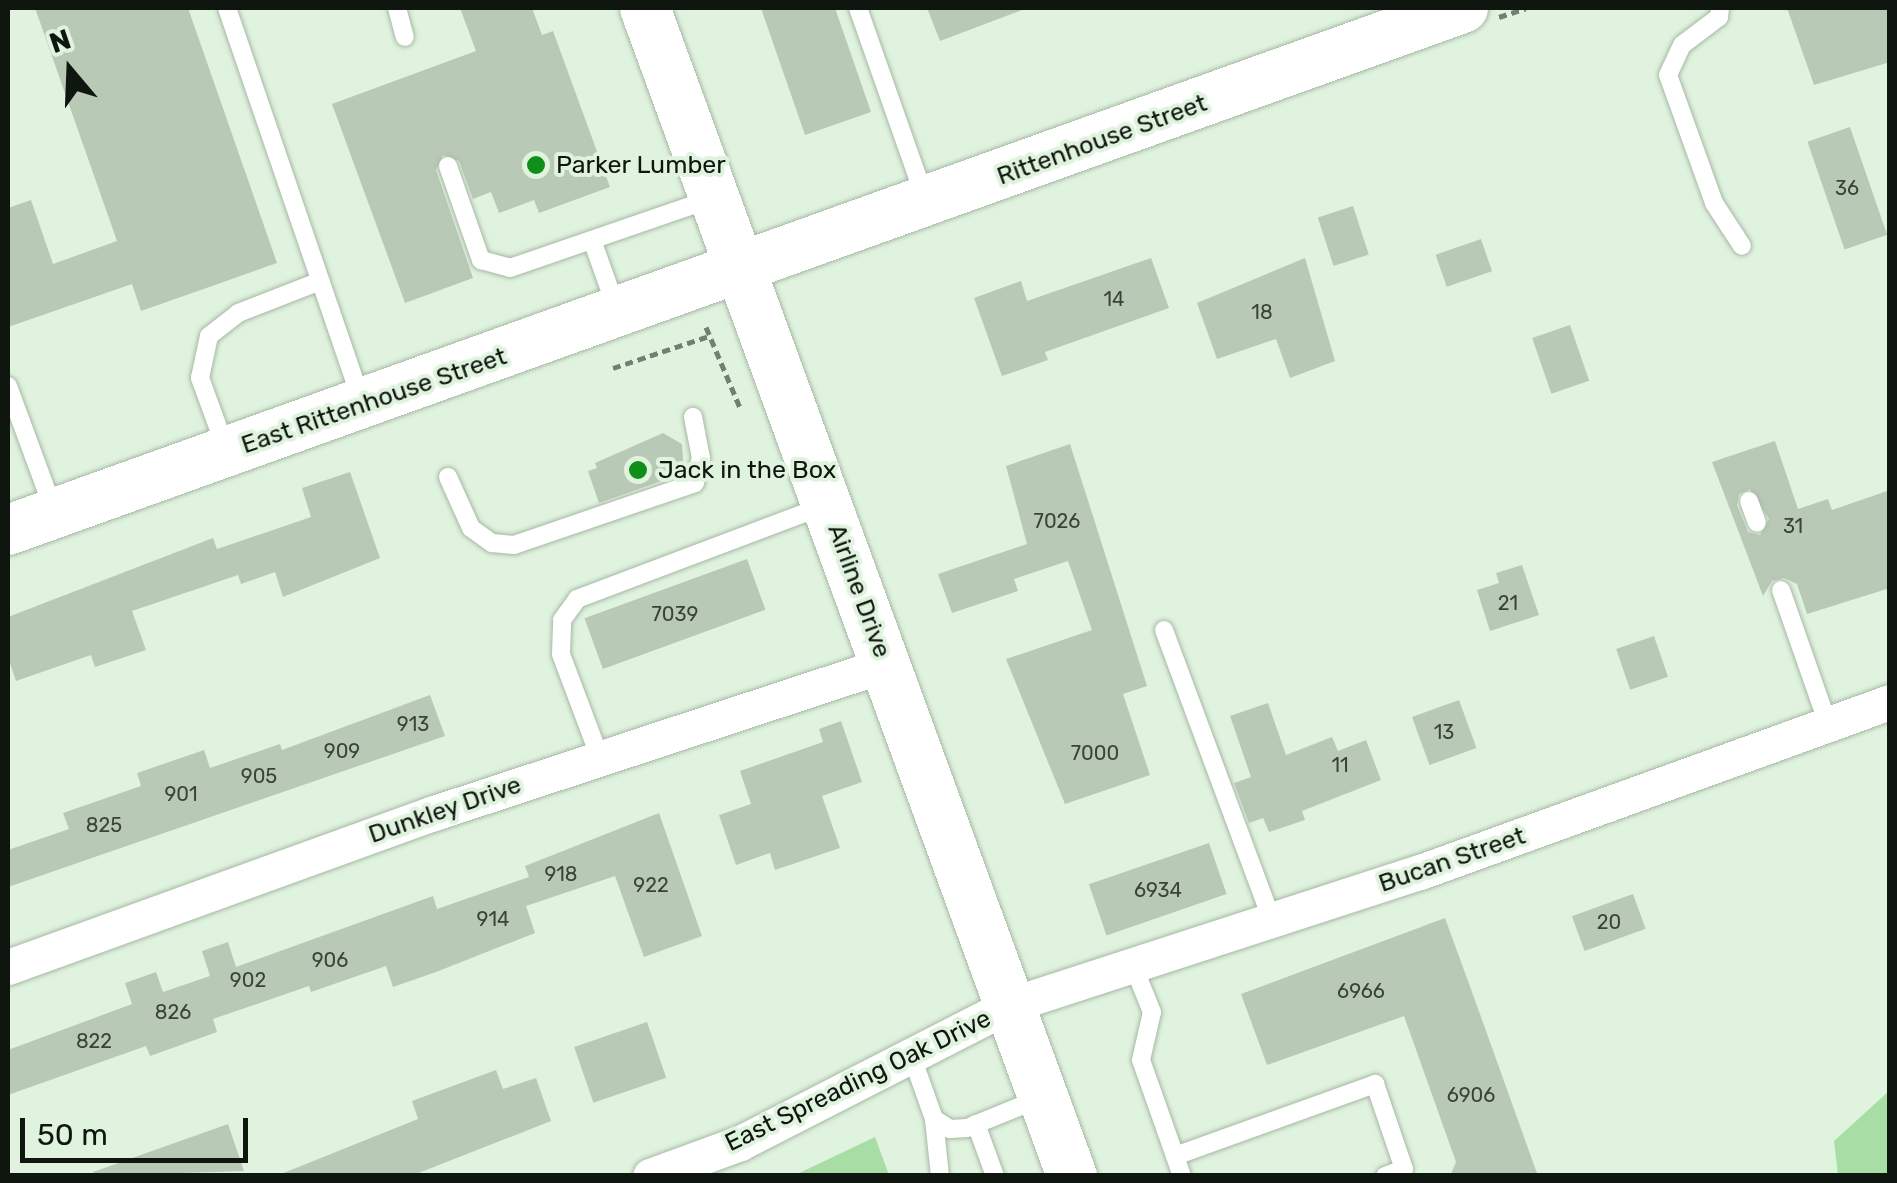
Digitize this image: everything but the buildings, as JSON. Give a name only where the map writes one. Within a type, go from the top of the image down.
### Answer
[{"type":"street","name":"Airline Drive","points":[[645,8],[1072,1176]]},
{"type":"street","name":"Rittenhouse Street","points":[[741,272],[1438,12]]},
{"type":"street","name":"East Rittenhouse Street","points":[[8,530],[741,272]]},
{"type":"street","name":"Dunkley Drive","points":[[8,967],[600,758],[886,664]]},
{"type":"street","name":"Bucan Street","points":[[1010,1006],[1272,921],[1890,702]]},
{"type":"street","name":"East Spreading Oak Drive","points":[[672,1172],[740,1143],[1010,1006]]},
{"type":"lane","points":[[226,8],[362,404]]},
{"type":"lane","points":[[397,8],[406,38]]},
{"type":"lane","points":[[858,8],[927,203]]},
{"type":"lane","points":[[1720,8],[1719,18],[1682,45],[1668,74],[1714,203],[1742,246]]},
{"type":"lane","points":[[448,166],[480,260],[510,268],[714,198]]},
{"type":"lane","points":[[592,240],[618,315]]},
{"type":"lane","points":[[227,453],[200,378],[209,336],[238,314],[320,281]]},
{"type":"lane","points":[[8,386],[55,514]]},
{"type":"lane","points":[[448,477],[472,528],[492,543],[514,545],[695,483],[702,458],[694,418]]},
{"type":"lane","points":[[1749,501],[1757,523]]},
{"type":"lane","points":[[600,758],[561,654],[562,620],[576,599],[827,505]]},
{"type":"lane","points":[[1781,590],[1828,724]]},
{"type":"lane","points":[[1164,630],[1272,921]]},
{"type":"lane","points":[[1133,965],[1152,1012],[1141,1060],[1182,1176]]},
{"type":"lane","points":[[911,1054],[934,1119],[940,1176]]},
{"type":"lane","points":[[1175,1156],[1375,1084],[1404,1169],[1386,1176]]},
{"type":"lane","points":[[934,1119],[950,1129],[976,1124],[1043,1097]]},
{"type":"lane","points":[[976,1124],[995,1176]]},
{"type":"path","points":[[706,327],[740,410]]},
{"type":"path","points":[[613,368],[712,335]]},
{"type":"green space","points":[[1889,1091],[1889,1175],[1838,1175],[1834,1141]]},
{"type":"green space","points":[[875,1137],[889,1175],[795,1175]]},
{"type":"place","name":"Parker Lumber","points":[[536,165]]},
{"type":"place","name":"Jack in the Box","points":[[638,470]]}]
